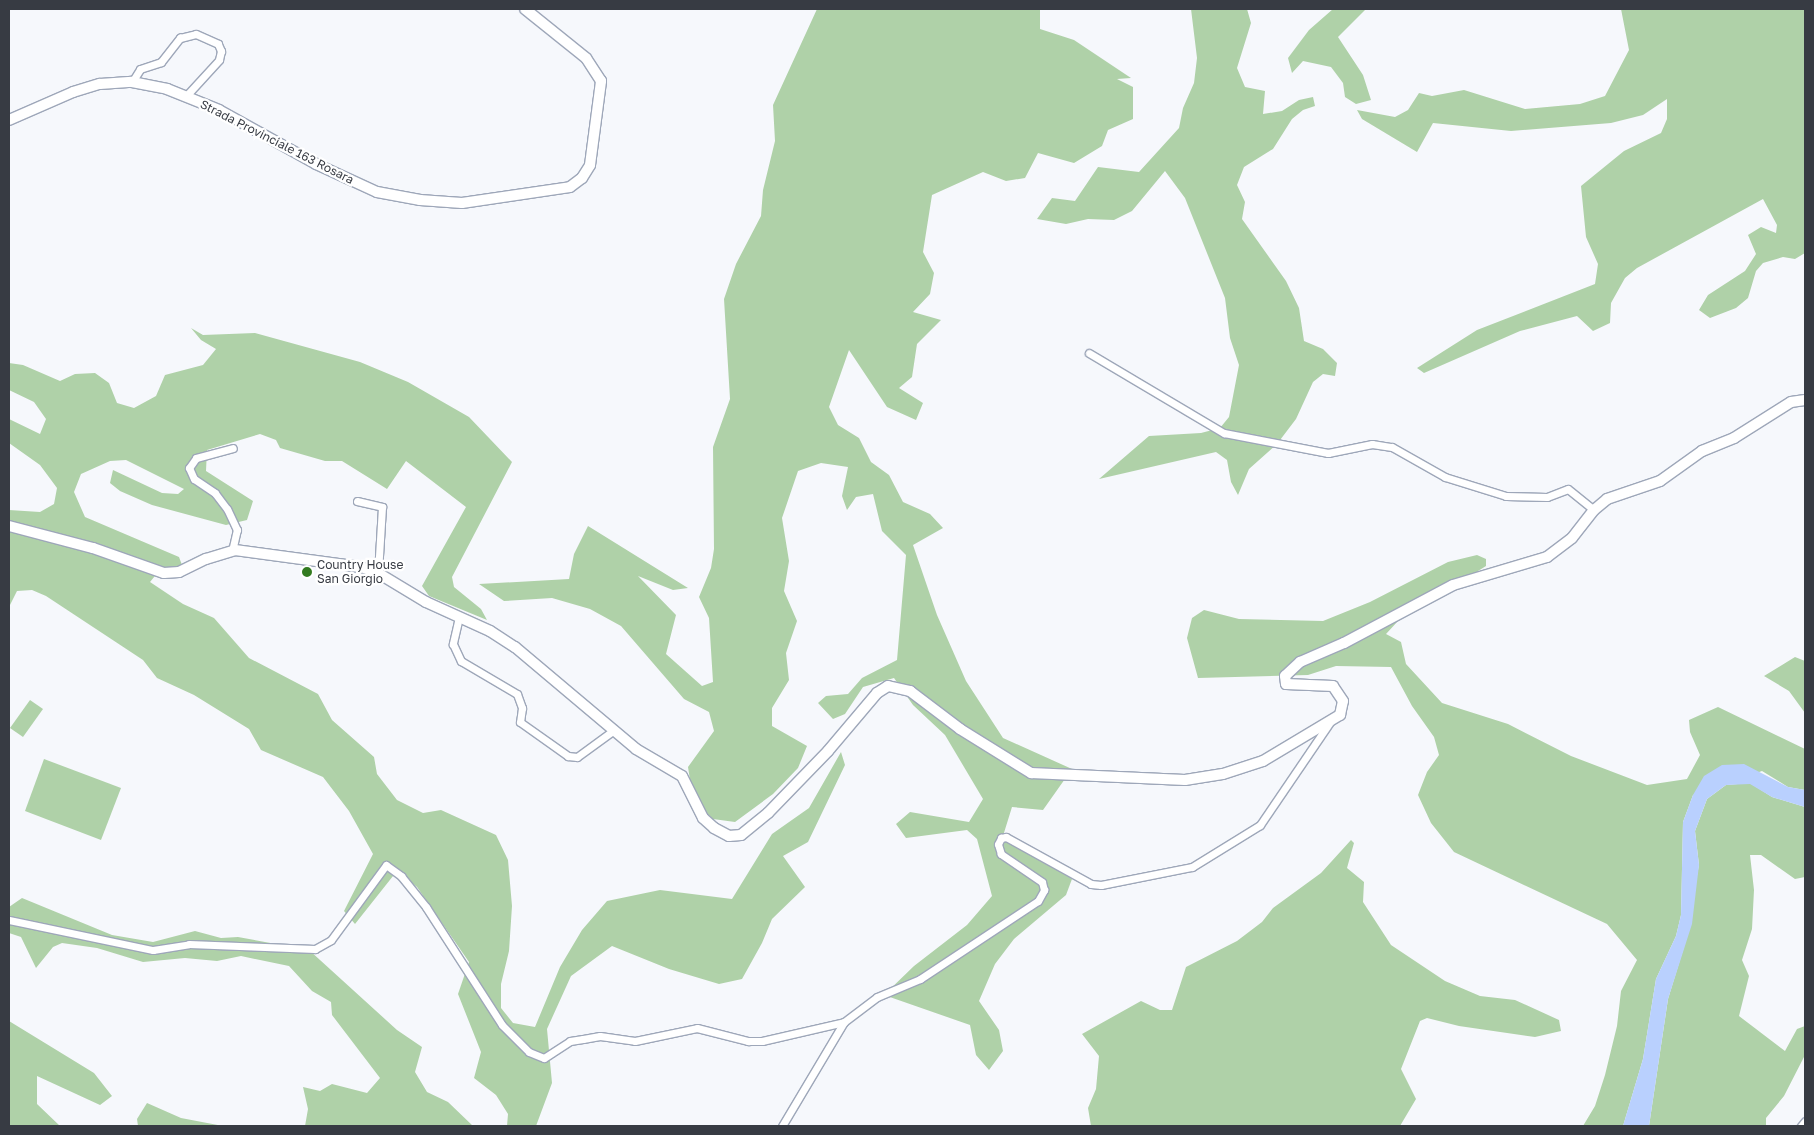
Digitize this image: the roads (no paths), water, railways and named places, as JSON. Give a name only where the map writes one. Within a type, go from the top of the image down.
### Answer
[{"type":"street","name":"Strada Provinciale 163 Rosara","points":[[9,120],[73,92],[100,84],[132,82],[186,96],[219,110],[316,164],[378,192],[420,200],[462,203],[570,187],[582,178],[590,165],[601,81],[586,58],[525,9]]},
{"type":"street","points":[[132,82],[140,69],[162,62],[180,38],[196,34],[218,44],[221,51],[214,66],[186,96]]},
{"type":"street","points":[[1090,353],[1224,433],[1328,453],[1372,444],[1392,447],[1445,477],[1506,496],[1547,497],[1568,489],[1594,510]]},
{"type":"street","points":[[9,526],[92,548],[164,573],[179,572],[206,558],[232,551],[361,567],[378,573],[426,602],[460,617],[515,647],[636,749],[682,776],[703,818],[729,836],[741,835],[768,813],[828,751],[878,693],[888,686],[910,691],[960,729],[1031,773],[1057,776],[1185,780],[1223,774],[1263,762],[1340,715],[1343,701],[1333,686],[1286,684],[1285,676],[1300,662],[1344,643],[1453,585],[1547,557],[1572,538],[1594,510],[1607,499],[1660,481],[1702,451],[1734,438],[1791,402],[1805,400]]},
{"type":"street","points":[[232,551],[237,530],[227,509],[215,493],[194,479],[189,468],[196,458],[233,448]]},
{"type":"street","points":[[357,500],[382,507],[378,573]]},
{"type":"street","points":[[460,617],[453,644],[461,660],[517,694],[522,708],[520,722],[568,756],[577,757],[614,730]]},
{"type":"street","points":[[782,1126],[844,1022],[877,997],[920,979],[1041,898],[1044,890],[1042,882],[1001,854],[998,844],[1001,838],[1006,837],[1084,880],[1101,886],[1192,867],[1260,825],[1330,722]]},
{"type":"street","points":[[9,920],[153,950],[190,944],[315,950],[331,940],[386,864],[402,876],[426,906],[502,1025],[529,1052],[544,1058],[570,1042],[600,1036],[634,1041],[697,1028],[748,1041],[762,1041],[844,1022]]},
{"type":"street","points":[[1801,1126],[1805,1121]]},
{"type":"water","points":[[1744,764],[1788,787],[1805,790],[1805,807],[1772,797],[1750,784],[1726,785],[1707,799],[1695,831],[1699,865],[1692,924],[1668,999],[1649,1126],[1623,1126],[1643,1059],[1656,979],[1676,936],[1681,915],[1683,822],[1693,795],[1704,776],[1722,765]]},
{"type":"place","name":"Country House San Giorgio","points":[[307,572]]}]
